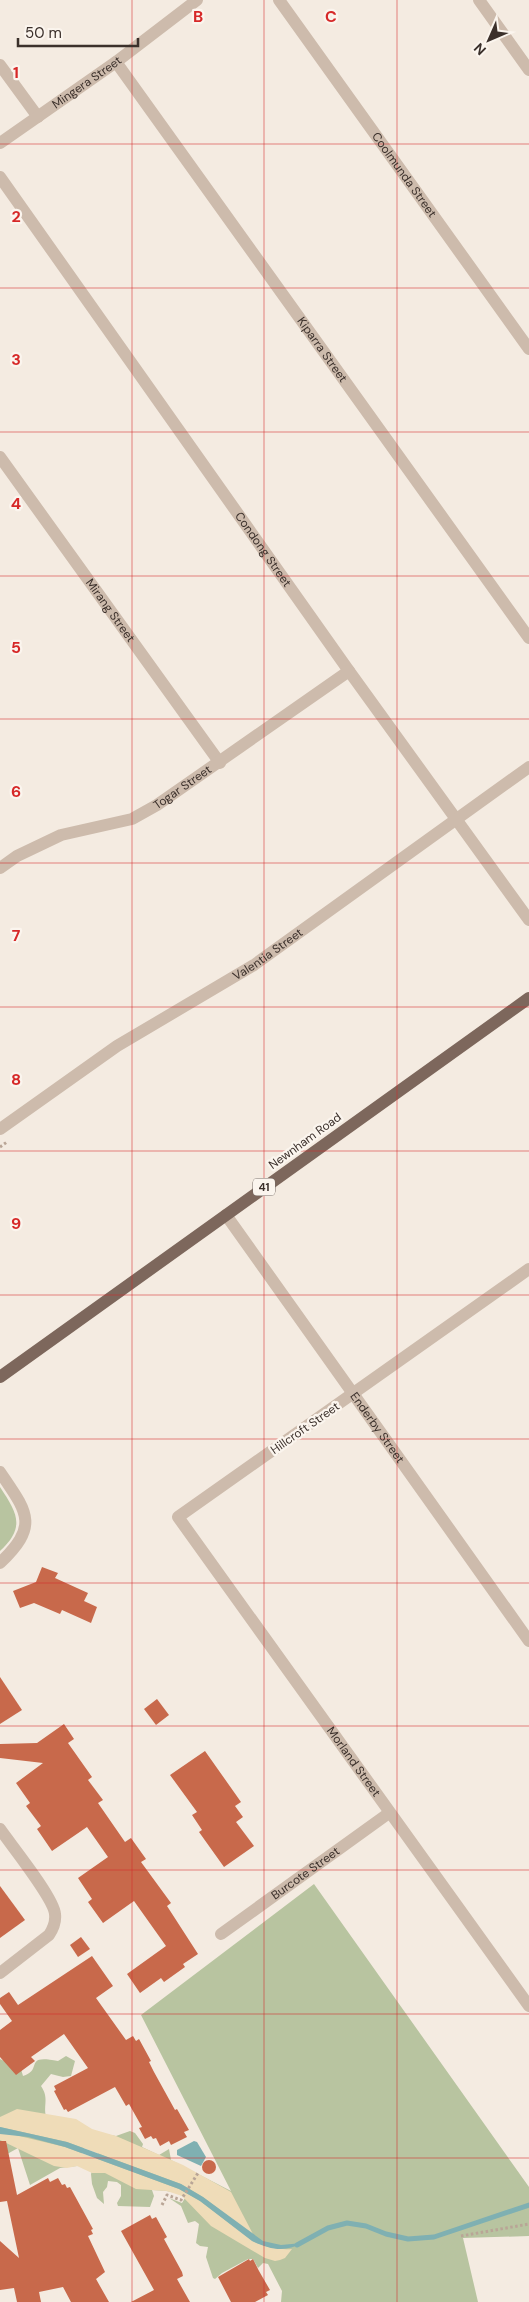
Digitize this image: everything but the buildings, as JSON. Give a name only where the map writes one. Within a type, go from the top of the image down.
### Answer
[{"type":"main road","name":"Newnham Road","points":[[0,1377],[529,998]]},
{"type":"street","name":"Mingera Street","points":[[0,143],[116,62],[197,0]]},
{"type":"street","name":"Coolmunda Street","points":[[280,0],[529,349]]},
{"type":"street","points":[[479,0],[529,70]]},
{"type":"street","name":"Kiparra Street","points":[[116,62],[529,638]]},
{"type":"street","points":[[0,65],[38,117]]},
{"type":"street","name":"Condong Street","points":[[0,177],[349,670],[529,920]]},
{"type":"street","name":"Mirang Street","points":[[0,457],[220,763]]},
{"type":"street","name":"Togar Street","points":[[0,868],[17,856],[61,835],[132,819],[157,806],[349,670]]},
{"type":"street","name":"Valentia Street","points":[[0,1129],[117,1046],[254,965],[529,767]]},
{"type":"street","name":"Enderby Street","points":[[226,1215],[529,1641]]},
{"type":"street","name":"Hillcroft Street","points":[[178,1517],[529,1269]]},
{"type":"street","points":[[0,1472],[20,1502],[26,1520],[25,1530],[19,1543],[0,1563]]},
{"type":"street","name":"Morland Street","points":[[178,1517],[529,2006]]},
{"type":"street","name":"Burcote Street","points":[[222,1934],[389,1813]]},
{"type":"street","points":[[0,1829],[50,1900],[56,1914],[49,1936],[0,1974]]},
{"type":"path","points":[[162,2205],[167,2195],[182,2200],[198,2173]]},
{"type":"path","points":[[461,2236],[529,2224]]},
{"type":"green space","points":[[0,1487],[14,1512],[16,1527],[13,1535],[0,1551]]},
{"type":"green space","points":[[314,1884],[529,2187],[529,2236],[463,2238],[478,2302],[281,2302],[282,2291],[268,2264],[263,2263],[258,2268],[253,2259],[248,2259],[222,2273],[215,2279],[213,2278],[206,2257],[208,2247],[200,2246],[196,2243],[199,2224],[195,2221],[188,2223],[181,2206],[169,2198],[182,2203],[185,2198],[181,2195],[169,2191],[152,2190],[154,2196],[150,2207],[118,2206],[117,2203],[121,2196],[121,2185],[117,2182],[108,2181],[107,2187],[103,2192],[104,2204],[97,2198],[91,2174],[105,2134],[116,2136],[130,2131],[135,2133],[143,2144],[142,2147],[159,2155],[169,2149],[171,2160],[231,2191],[141,2015]]},
{"type":"green space","points":[[66,2056],[75,2061],[71,2076],[63,2077],[51,2074],[41,2086],[45,2095],[47,2119],[88,2138],[77,2166],[60,2168],[30,2185],[18,2148],[0,2158],[0,2059],[21,2069],[23,2076],[32,2070],[37,2061],[47,2059],[58,2061]]},
{"type":"sand","points":[[17,2109],[76,2119],[92,2129],[116,2136],[183,2165],[231,2192],[254,2236],[203,2197],[181,2184],[67,2142],[0,2127],[0,2117]]},
{"type":"sand","points":[[7,2133],[65,2147],[179,2189],[200,2201],[253,2241],[272,2248],[292,2249],[285,2258],[280,2260],[275,2261],[265,2258],[211,2226],[182,2196],[167,2191],[136,2189],[105,2173],[92,2173],[77,2166],[67,2168],[54,2166],[0,2140],[0,2134]]},
{"type":"water","points":[[0,2127],[67,2142],[181,2184],[203,2197],[263,2241],[281,2245],[302,2243],[283,2249],[258,2244],[200,2201],[179,2189],[65,2147],[28,2137],[0,2134]]},
{"type":"water","points":[[194,2141],[197,2142],[206,2157],[201,2166],[177,2155],[177,2150]]},
{"type":"waterway","points":[[297,2245],[328,2228],[347,2223],[366,2226],[386,2234],[408,2239],[434,2237],[529,2205]]}]
